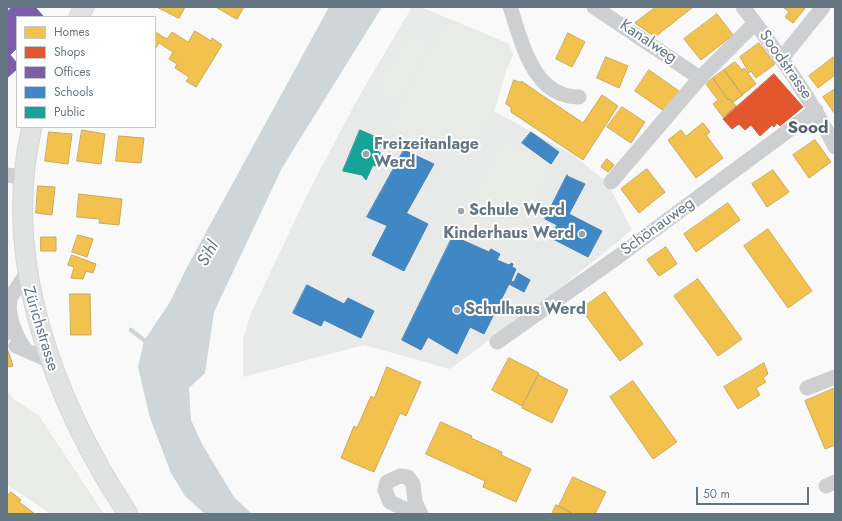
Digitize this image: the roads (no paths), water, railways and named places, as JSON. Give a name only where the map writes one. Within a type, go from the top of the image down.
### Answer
[{"type":"main road","points":[[80,16],[84,7]]},
{"type":"main road","name":"Zürichstrasse","points":[[32,128],[14,176],[18,230],[24,277],[30,304],[48,360],[82,438],[98,468],[128,514]]},
{"type":"street","points":[[510,7],[533,71],[543,82],[561,93],[571,97],[579,96]]},
{"type":"street","name":"Kanalweg","points":[[594,7],[700,78]]},
{"type":"street","name":"Soodstrasse","points":[[743,7],[782,58],[816,110],[835,147]]},
{"type":"street","points":[[782,58],[823,7]]},
{"type":"street","points":[[611,182],[700,78],[755,23]]},
{"type":"street","name":"Schönauweg","points":[[498,342],[619,256],[816,110]]},
{"type":"street","points":[[24,277],[8,301],[18,337],[25,349]]},
{"type":"street","points":[[10,340],[18,347],[48,360]]},
{"type":"street","points":[[808,388],[835,377]]},
{"type":"street","points":[[415,514],[390,502],[385,490],[388,482],[400,476],[408,477],[413,484],[415,502],[421,514]]},
{"type":"water","name":"Sihl","points":[[329,7],[382,7],[282,168],[214,312],[205,373],[189,388],[191,420],[202,444],[234,497],[252,514],[205,514],[185,496],[171,473],[150,418],[138,367],[144,341],[170,302],[187,267]]},
{"type":"waterway","points":[[131,330],[149,344]]},
{"type":"tunnel","points":[[7,332],[10,340]]},
{"type":"place","name":"Freizeitanlage Werd","points":[[366,154]]},
{"type":"place","name":"Schule Werd","points":[[461,211]]},
{"type":"place","name":"Kinderhaus Werd","points":[[582,234]]},
{"type":"place","name":"Schulhaus Werd","points":[[457,310]]},
{"type":"district","name":"Sood","points":[[808,129]]}]
